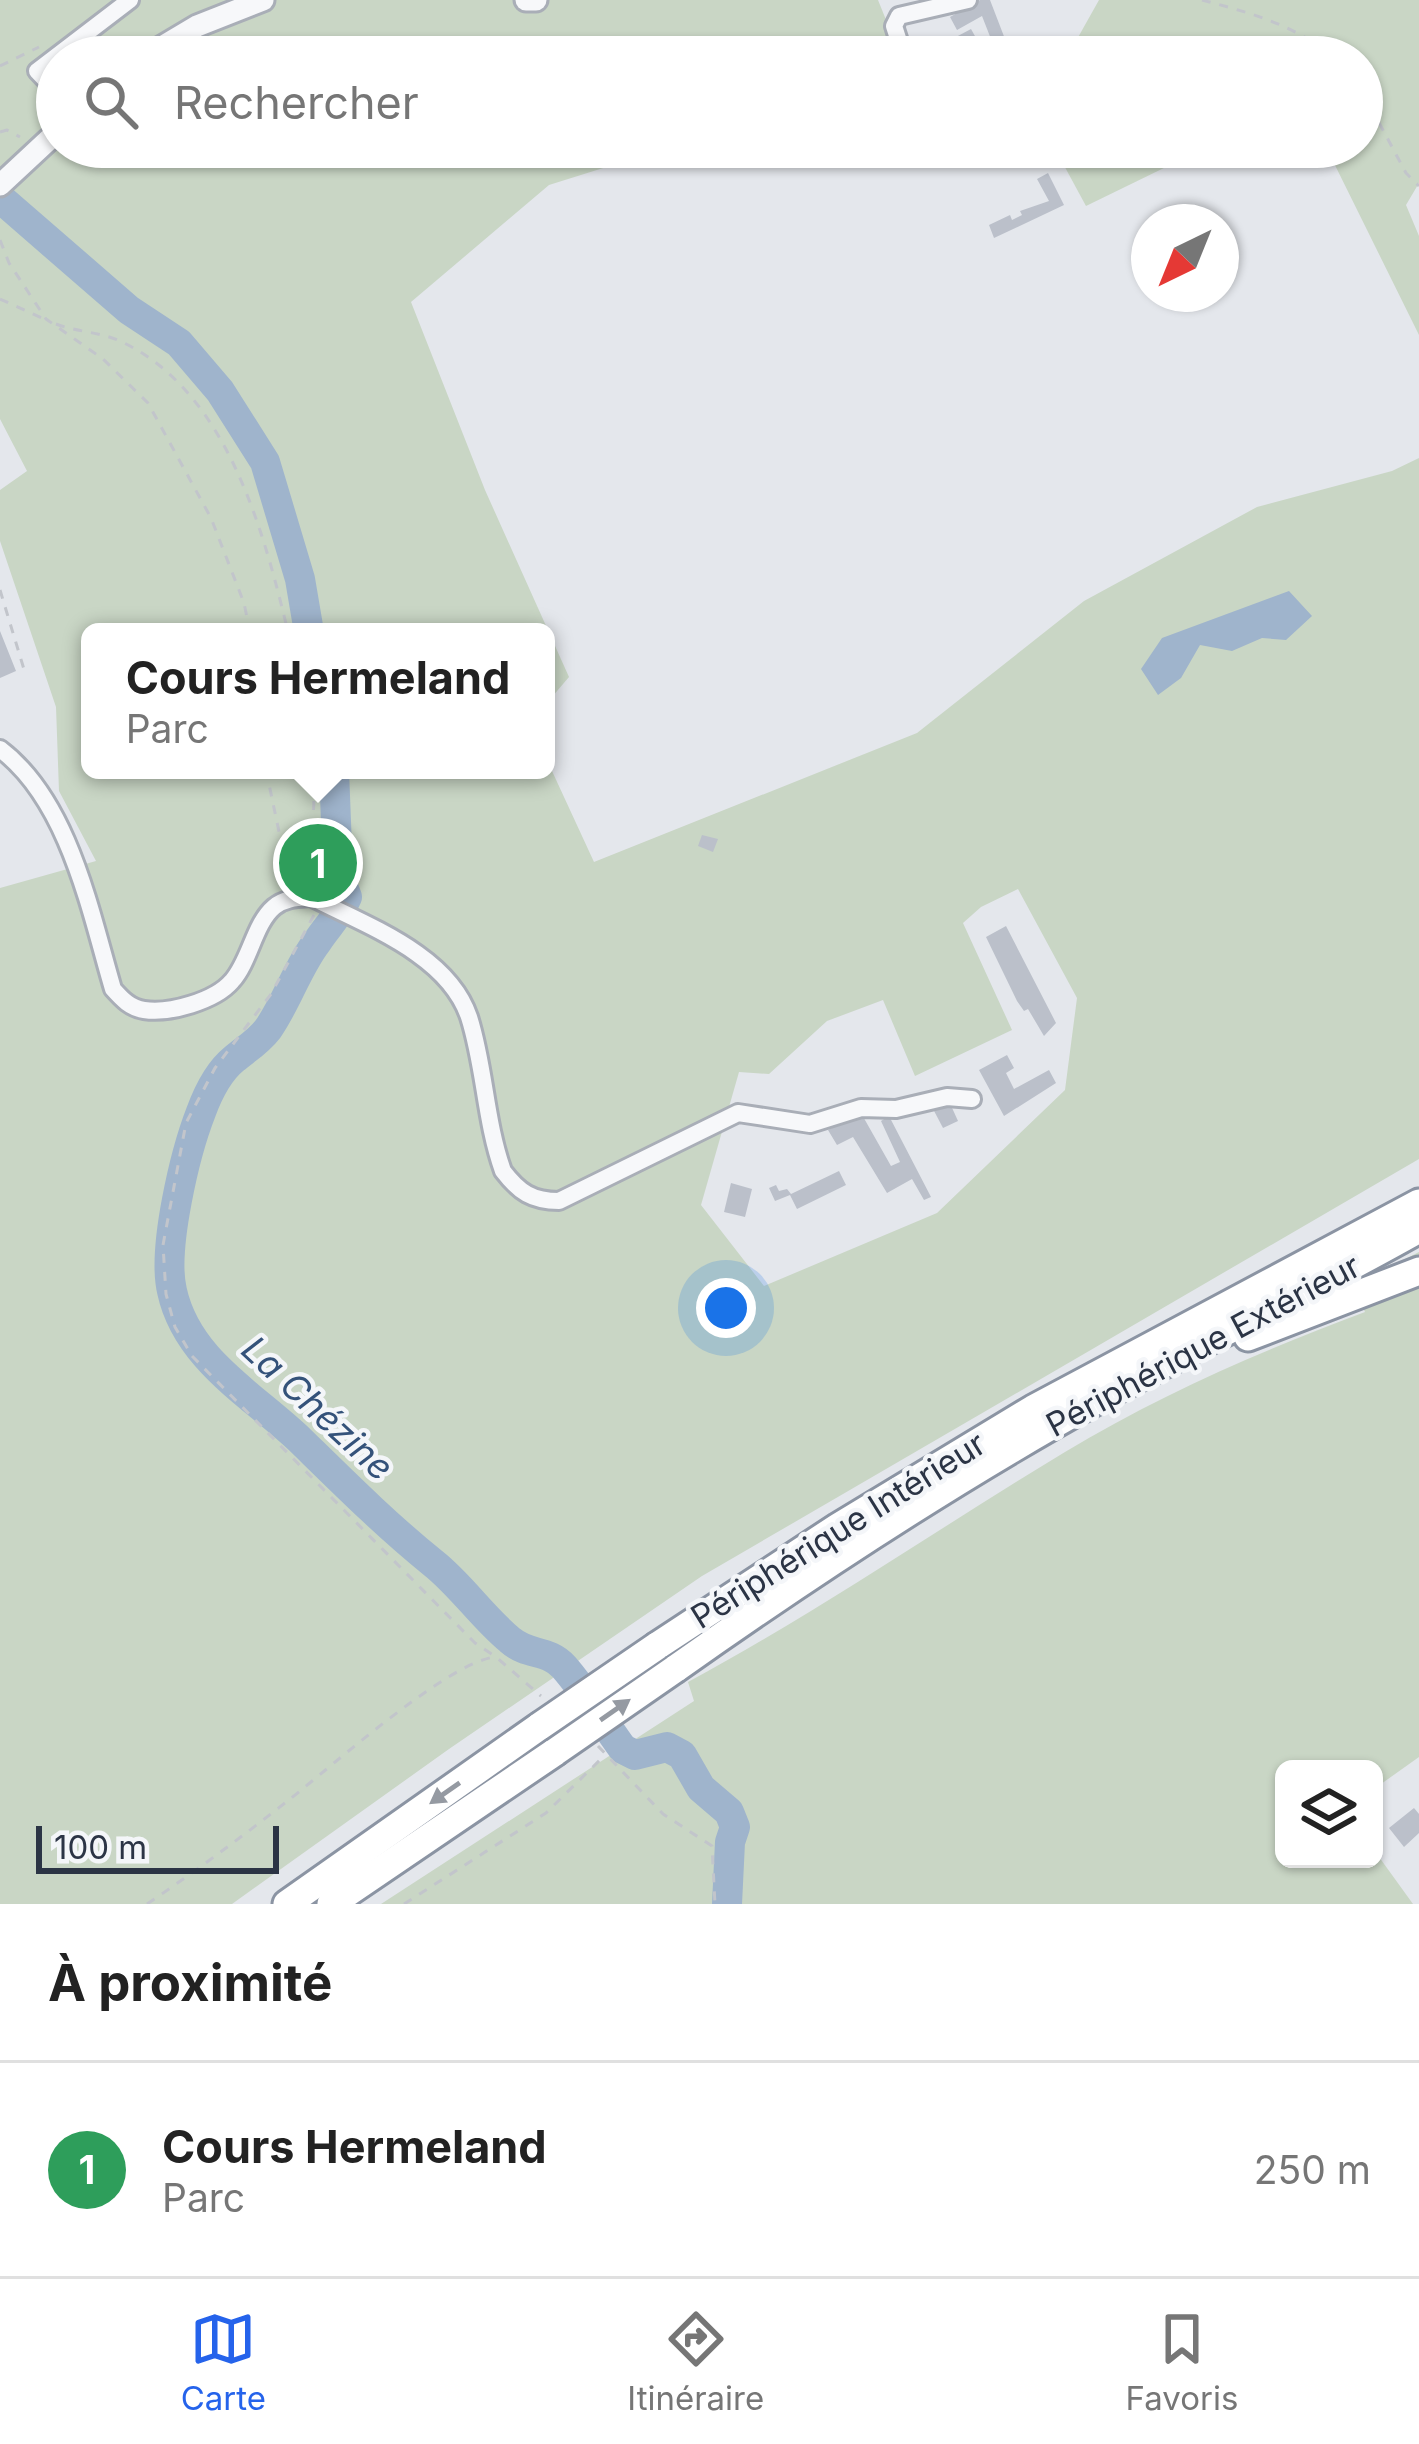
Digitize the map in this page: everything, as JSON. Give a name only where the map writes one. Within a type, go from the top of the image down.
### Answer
[{"type":"highway","name":"Périphérique Intérieur","points":[[286,1904],[541,1726],[666,1657],[838,1527],[1033,1409],[1419,1203]]},
{"type":"highway","name":"Périphérique Extérieur","points":[[331,1904],[555,1752],[666,1657],[1050,1426],[1419,1229]]},
{"type":"highway","points":[[1216,1336],[1234,1342],[1419,1271]]},
{"type":"street","points":[[83,36],[130,0]]},
{"type":"street","points":[[180,36],[263,0]]},
{"type":"street","points":[[526,0],[536,0]]},
{"type":"street","points":[[897,36],[894,26],[899,16],[968,0]]},
{"type":"street","points":[[0,184],[36,152]]},
{"type":"street","points":[[0,749],[53,814],[75,857],[113,989],[127,1005],[145,1011],[184,1006],[215,994],[232,981],[273,907],[308,899],[350,917],[422,958],[456,994],[468,1014],[503,1171],[517,1189],[537,1201],[559,1201],[738,1113],[810,1124],[862,1108],[896,1109],[947,1096],[972,1099]]},
{"type":"path","points":[[1202,0],[1248,12],[1302,36]]},
{"type":"path","points":[[0,131],[8,130]]},
{"type":"path","points":[[1383,130],[1406,173],[1419,186]]},
{"type":"path","points":[[0,240],[46,319],[103,359],[148,403],[211,518],[248,623]]},
{"type":"path","points":[[0,299],[69,329],[116,339],[142,353],[188,393],[223,443],[255,517],[285,623]]},
{"type":"path","points":[[0,590],[26,676]]},
{"type":"path","points":[[269,779],[308,899]]},
{"type":"path","points":[[315,779],[308,899],[271,994],[214,1068],[186,1123],[163,1245],[166,1294],[192,1356],[475,1643],[540,1696]]},
{"type":"path","points":[[147,1904],[286,1802],[388,1719],[468,1665],[496,1657]]},
{"type":"path","points":[[586,1736],[663,1814],[712,1846],[715,1904]]},
{"type":"path","points":[[404,1904],[547,1813],[606,1755]]},
{"type":"green space","points":[[0,0],[878,0],[893,36],[36,36],[36,168],[603,168],[549,185],[411,302],[485,490],[545,623],[81,623],[81,779],[555,778],[594,862],[917,733],[1084,601],[1257,507],[1392,471],[1419,458],[1419,1159],[702,1576],[232,1904],[0,1904],[0,888],[96,861],[59,791],[56,707],[0,541],[0,490],[27,471],[0,419]],"holes":[[[1018,889],[1077,998],[1065,1090],[937,1213],[764,1286],[701,1205],[739,1072],[769,1074],[827,1021],[883,1000],[915,1076],[1012,1030],[963,923],[981,907]]]},
{"type":"green space","points":[[1099,0],[1419,0],[1419,183],[1406,205],[1419,236],[1419,335],[1336,168],[1383,168],[1383,36],[1079,36]]},
{"type":"green space","points":[[1065,168],[1164,168],[1086,206]]},
{"type":"green space","points":[[555,646],[569,677],[555,693]]},
{"type":"green space","points":[[1419,1252],[1419,1757],[1383,1783],[1383,1760],[1275,1760],[1275,1868],[1383,1868],[1383,1862],[1413,1904],[381,1904],[694,1701],[688,1682],[1101,1431],[1212,1375],[1365,1312],[1352,1286]]},
{"type":"water","points":[[1289,591],[1312,616],[1286,640],[1262,638],[1232,651],[1200,645],[1181,678],[1158,695],[1141,669],[1162,638]]},
{"type":"building","points":[[980,0],[990,0],[1004,36],[990,36],[982,16],[957,30],[950,17]]},
{"type":"building","points":[[1048,173],[1064,205],[994,238],[989,225],[1010,215],[1012,220],[1022,215],[1020,211],[1049,201],[1037,179]]},
{"type":"building","points":[[0,631],[16,671],[0,678]]},
{"type":"building","points":[[702,835],[718,839],[713,852],[698,846]]},
{"type":"building","points":[[1006,926],[1056,1023],[1044,1036],[1028,1009],[1024,1011],[1017,1001],[986,937]]},
{"type":"building","points":[[1007,1055],[1014,1068],[1006,1073],[1014,1089],[1049,1070],[1056,1083],[1004,1116],[979,1070]]},
{"type":"building","points":[[948,1099],[958,1121],[943,1128],[932,1107]]},
{"type":"building","points":[[861,1113],[891,1166],[900,1162],[881,1121],[889,1116],[931,1197],[924,1200],[912,1179],[887,1193],[853,1137],[837,1145],[828,1130]]},
{"type":"building","points":[[839,1171],[846,1185],[797,1209],[790,1195],[775,1201],[769,1188],[776,1185],[779,1191],[787,1189],[791,1194]]},
{"type":"building","points":[[731,1183],[752,1189],[745,1217],[724,1212]]},
{"type":"building","points":[[1414,1808],[1419,1814],[1419,1833],[1404,1847],[1389,1828]]},
{"type":"waterway","name":"La Chézine","points":[[0,198],[129,310],[179,343],[220,391],[265,462],[300,579],[307,623]]},
{"type":"waterway","name":"La Chézine","points":[[334,779],[338,874],[347,897],[268,1029],[223,1070],[204,1105],[188,1151],[170,1251],[172,1291],[180,1315],[224,1374],[443,1572],[500,1631],[517,1645],[564,1667],[623,1749],[635,1755],[667,1747],[682,1755],[701,1788],[729,1812],[735,1827],[727,1904]]},
{"type":"place","name":"Cours Hermeland","points":[[318,863]]}]
